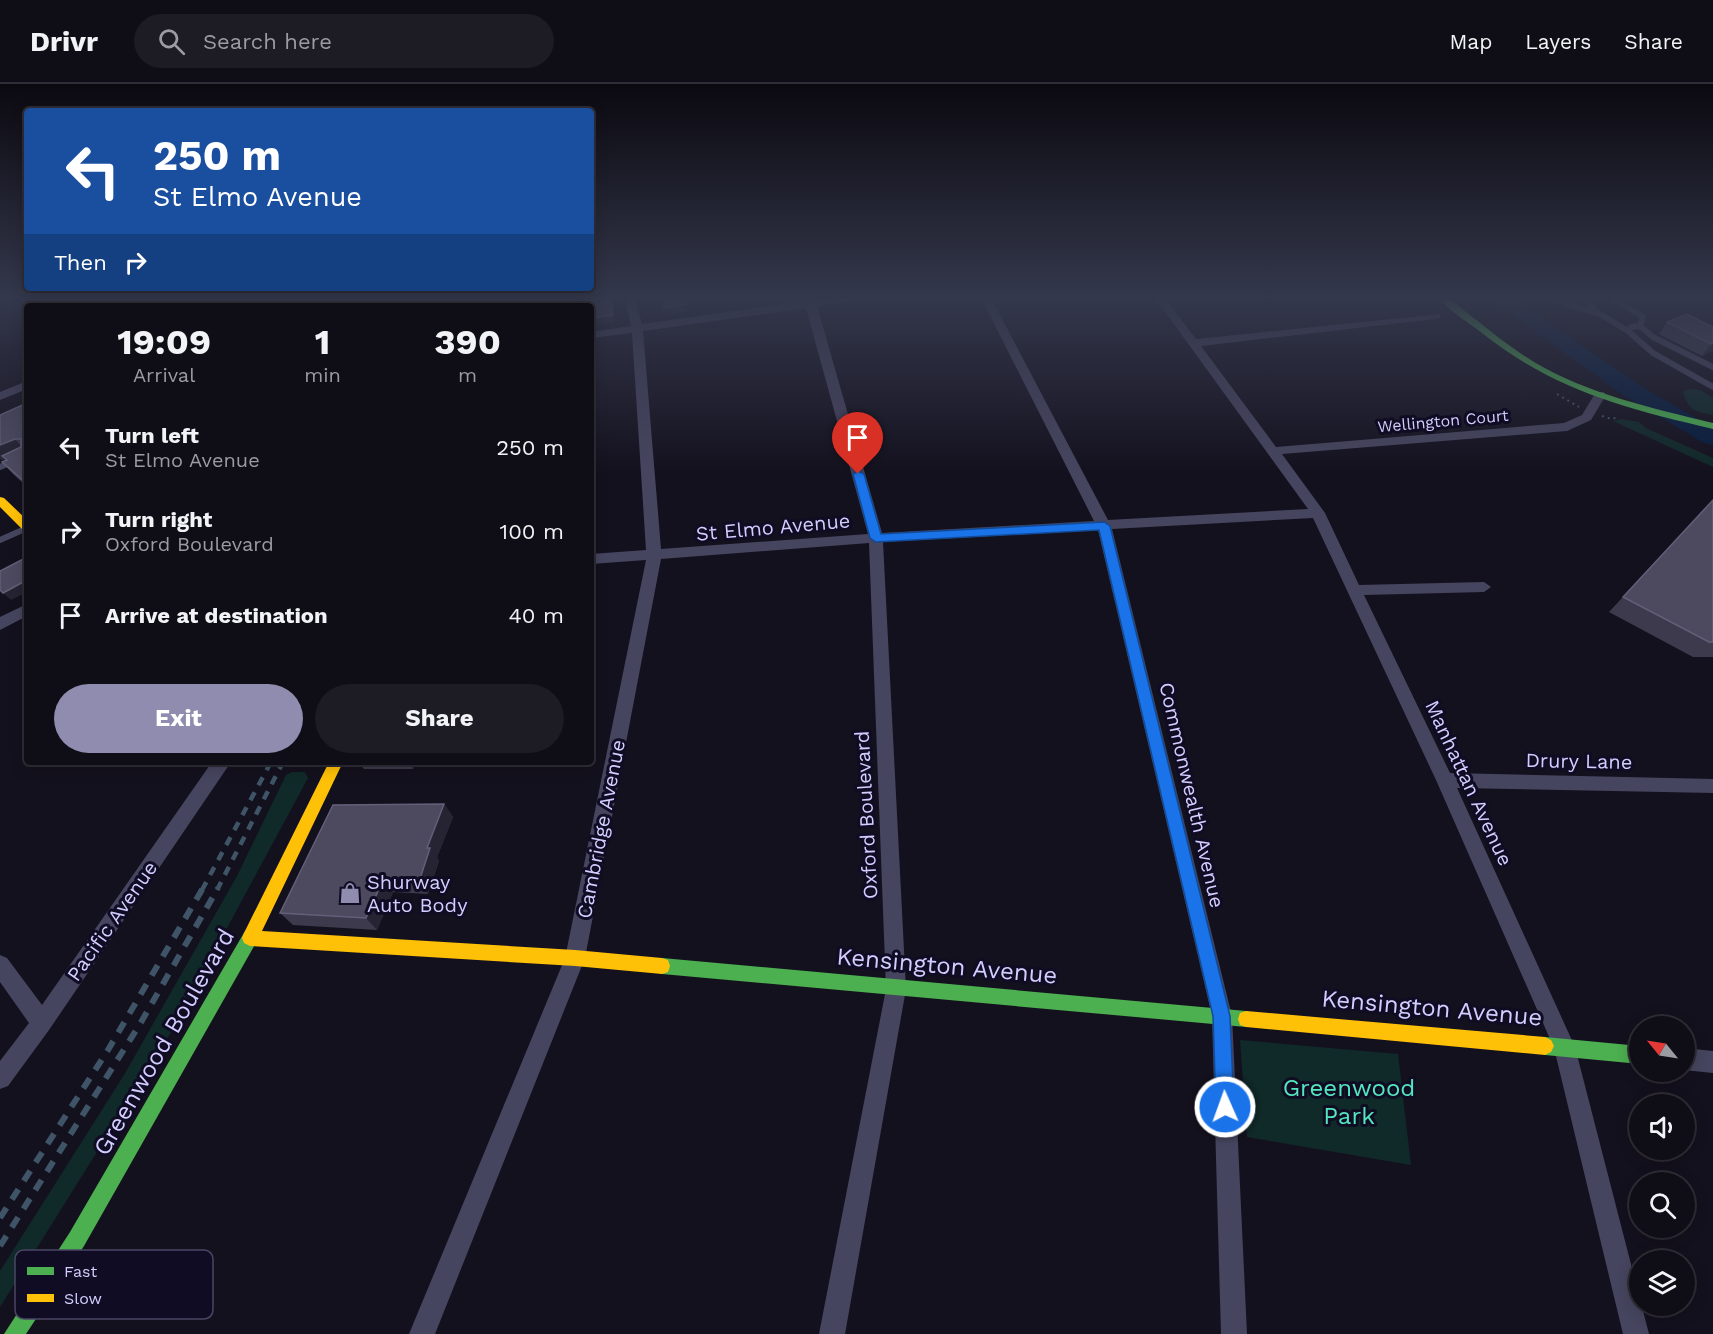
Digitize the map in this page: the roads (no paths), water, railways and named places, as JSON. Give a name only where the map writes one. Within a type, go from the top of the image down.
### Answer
[{"type":"street","name":"Cambridge Avenue","points":[[422,1334],[575,958],[654,556],[639,356]]},
{"type":"street","name":"Oxford Boulevard","points":[[826,356],[876,538],[896,989],[832,1334]]},
{"type":"street","name":"Commonwealth Avenue","points":[[1016,356],[1104,526],[1222,1016],[1234,1334]]},
{"type":"street","name":"Manhattan Avenue","points":[[1204,356],[1318,513],[1445,780],[1563,1047],[1636,1334]]},
{"type":"street","points":[[1520,356],[1563,381],[1602,396],[1713,426]]},
{"type":"street","points":[[1538,356],[1602,396]]},
{"type":"street","points":[[0,396],[24,386]]},
{"type":"street","name":"Wellington Court","points":[[1273,452],[1567,427],[1587,417],[1602,396]]},
{"type":"street","points":[[1,504],[24,524]]},
{"type":"street","name":"St Elmo Avenue","points":[[594,560],[876,538],[1318,513]]},
{"type":"street","points":[[1353,590],[1485,587]]},
{"type":"street","points":[[0,624],[24,611]]},
{"type":"street","name":"Pacific Avenue","points":[[0,1078],[42,1023],[220,765]]},
{"type":"street","name":"Greenwood Boulevard","points":[[70,1250],[250,938],[335,765]]},
{"type":"street","name":"Drury Lane","points":[[1445,780],[1713,786]]},
{"type":"street","name":"Kensington Avenue","points":[[250,938],[575,958],[1629,1054]]},
{"type":"street","points":[[0,965],[42,1023]]},
{"type":"street","points":[[1695,1060],[1713,1062]]},
{"type":"street","name":"Greenwood Boulevard","points":[[14,1334],[24,1319]]},
{"type":"lane","points":[[1660,356],[1713,387]]},
{"type":"lane","points":[[1692,356],[1713,367]]},
{"type":"lane","points":[[0,467],[24,456]]},
{"type":"lane","points":[[0,540],[24,528]]},
{"type":"waterway","points":[[1583,356],[1631,390],[1713,438]]},
{"type":"railway","points":[[202,890],[269,765]]},
{"type":"railway","points":[[217,890],[281,765]]},
{"type":"railway","points":[[0,1218],[108,1050],[203,888]]},
{"type":"railway","points":[[0,1246],[140,1024],[218,888]]},
{"type":"place","name":"Shurway Auto Body","points":[[350,893]]},
{"type":"park label","name":"Greenwood Park","points":[[1349,1102]]}]
